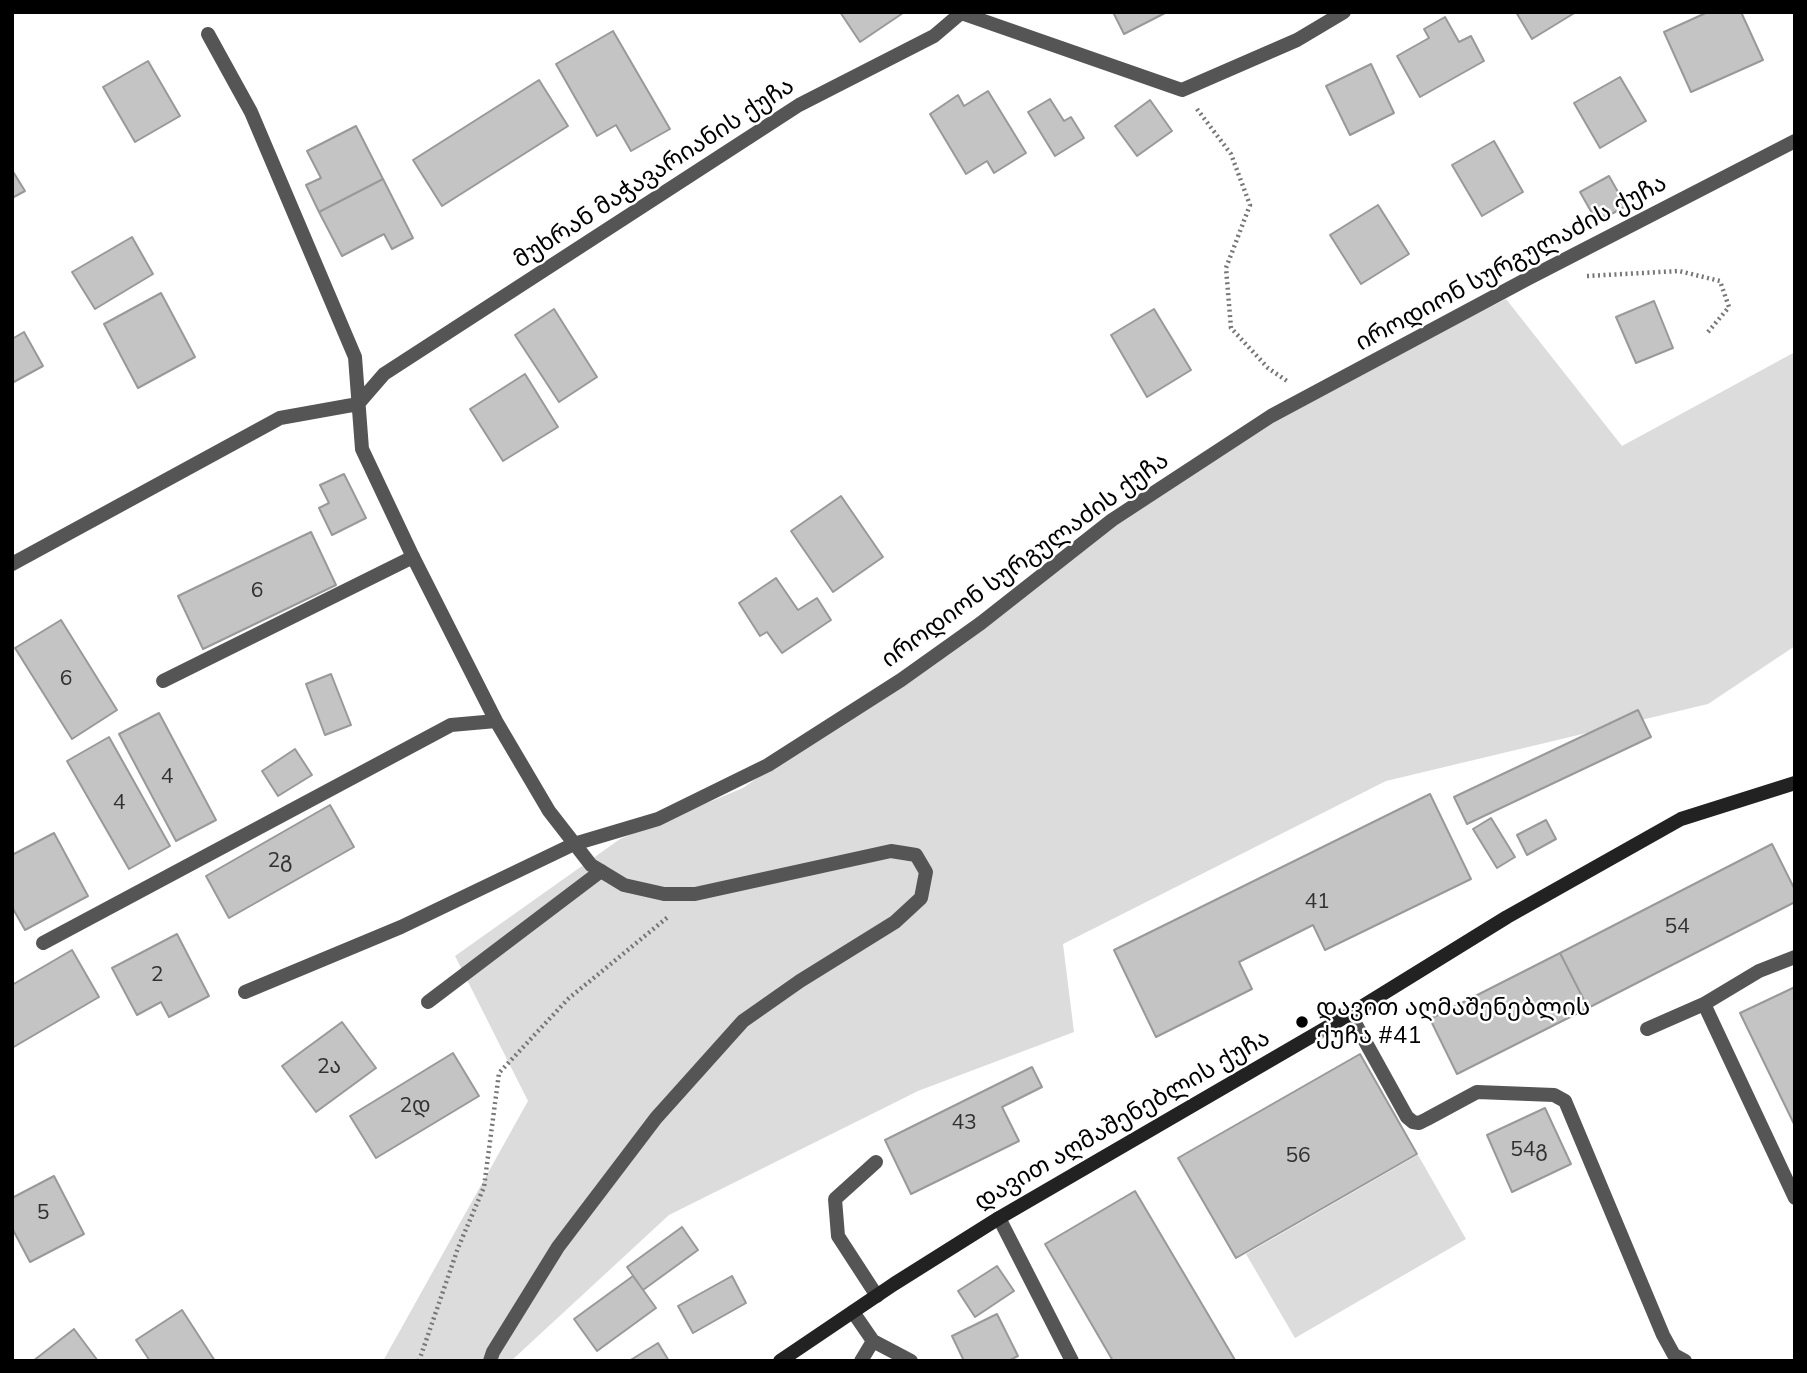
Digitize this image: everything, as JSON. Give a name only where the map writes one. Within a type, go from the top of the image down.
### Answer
[{"type":"street","points":[[1182,90],[1297,40],[1344,12]]},
{"type":"street","name":"მუხრან მაჭავარიანის ქუჩა","points":[[358,404],[384,374],[799,105],[934,36],[961,13],[1182,90]]},
{"type":"street","points":[[208,34],[251,112],[355,357],[362,449],[413,557],[496,720],[549,811],[591,865],[624,885],[664,894],[695,894],[891,851],[916,855],[926,872],[921,898],[913,906],[895,922],[800,981],[743,1021],[656,1118],[558,1247],[490,1361]]},
{"type":"street","name":"იროდიონ სურგულაძის ქუჩა","points":[[245,992],[401,927],[574,844],[658,819],[768,765],[901,680],[971,631],[1112,520],[1271,416],[1527,279],[1795,141]]},
{"type":"street","points":[[12,564],[279,418],[358,404]]},
{"type":"street","points":[[163,681],[413,557]]},
{"type":"street","points":[[43,943],[451,725],[496,720]]},
{"type":"street","name":"დავით აღმაშენებლის ქუჩა","points":[[780,1361],[999,1217],[1349,1014],[1507,917],[1681,819],[1795,783]]},
{"type":"street","points":[[428,1002],[601,871]]},
{"type":"street","points":[[1647,1029],[1704,1004],[1759,971],[1795,957]]},
{"type":"street","points":[[1704,1004],[1795,1198]]},
{"type":"street","points":[[1349,1014],[1413,1122],[1427,1119],[1478,1092],[1554,1095],[1565,1101],[1663,1335],[1674,1355],[1685,1361]]},
{"type":"street","points":[[876,1162],[835,1199],[838,1236],[877,1296]]},
{"type":"street","points":[[999,1217],[1072,1361]]},
{"type":"street","points":[[853,1312],[873,1341],[911,1361]]},
{"type":"street","points":[[861,1361],[873,1341]]},
{"type":"path","points":[[1182,90],[1231,154],[1250,205],[1226,268],[1231,328],[1268,368],[1308,395]]},
{"type":"path","points":[[1582,276],[1679,271],[1720,281],[1729,307],[1708,332]]},
{"type":"path","points":[[419,1361],[458,1248],[484,1187],[499,1073],[568,999],[695,894]]},
{"type":"shaded area","points":[[1506,299],[1622,446],[1795,352],[1795,646],[1708,704],[1386,781],[1063,944],[1074,1032],[918,1091],[669,1215],[511,1361],[383,1361],[528,1101],[455,956],[620,839],[743,788],[1275,413]]},
{"type":"shaded area","points":[[1418,1155],[1466,1239],[1295,1338],[1246,1254]]},
{"type":"building","points":[[840,12],[903,12],[903,13],[860,42]]},
{"type":"building","points":[[1113,12],[1167,12],[1124,34]]},
{"type":"building","points":[[1516,12],[1576,12],[1532,39]]},
{"type":"building","points":[[1708,12],[1741,12],[1763,60],[1691,92],[1664,32]]},
{"type":"building","points":[[1445,17],[1459,42],[1471,36],[1484,61],[1420,97],[1397,56],[1429,38],[1424,29]]},
{"type":"building","points":[[613,31],[670,129],[631,151],[616,125],[597,136],[556,64]]},
{"type":"building","points":[[148,61],[180,116],[135,142],[103,87]]},
{"type":"building","points":[[1371,64],[1394,113],[1350,135],[1326,86]]},
{"type":"building","points":[[1620,77],[1646,121],[1600,148],[1574,103]]},
{"type":"building","points":[[539,80],[568,126],[442,206],[413,160]]},
{"type":"building","points":[[988,91],[1026,153],[994,173],[987,161],[966,174],[930,114],[958,95],[964,106]]},
{"type":"building","points":[[1050,99],[1064,121],[1071,117],[1084,138],[1055,156],[1028,112]]},
{"type":"building","points":[[1150,100],[1172,131],[1137,156],[1115,126]]},
{"type":"building","points":[[356,126],[383,179],[319,212],[306,185],[321,178],[307,151]]},
{"type":"building","points":[[1494,141],[1523,192],[1482,216],[1452,165]]},
{"type":"building","points":[[12,170],[25,191],[12,198]]},
{"type":"building","points":[[1609,176],[1626,206],[1597,222],[1580,192]]},
{"type":"building","points":[[383,179],[413,238],[392,249],[384,234],[342,256],[319,212]]},
{"type":"building","points":[[1378,205],[1409,254],[1361,284],[1330,235]]},
{"type":"building","points":[[132,237],[153,274],[95,309],[72,272]]},
{"type":"building","points":[[161,293],[195,357],[138,388],[104,324]]},
{"type":"building","points":[[1654,301],[1673,348],[1636,363],[1616,317]]},
{"type":"building","points":[[554,309],[597,377],[559,402],[515,335]]},
{"type":"building","points":[[1154,309],[1191,370],[1147,397],[1111,335]]},
{"type":"building","points":[[24,332],[43,366],[12,383],[12,339]]},
{"type":"building","points":[[525,374],[558,427],[503,461],[470,409]]},
{"type":"building","points":[[344,474],[366,518],[332,535],[319,508],[329,503],[320,485]]},
{"type":"building","points":[[841,496],[883,557],[833,592],[791,531]]},
{"type":"building","points":[[311,532],[336,585],[203,649],[178,596]]},
{"type":"building","points":[[776,578],[798,610],[817,598],[831,620],[782,653],[767,632],[760,636],[739,603]]},
{"type":"building","points":[[61,620],[117,710],[72,739],[15,648]]},
{"type":"building","points":[[331,674],[351,725],[325,735],[306,684]]},
{"type":"building","points":[[1638,710],[1651,737],[1467,824],[1454,797]]},
{"type":"building","points":[[159,713],[216,820],[176,841],[119,734]]},
{"type":"building","points":[[109,737],[170,846],[129,869],[67,761]]},
{"type":"building","points":[[295,749],[312,775],[278,796],[262,771]]},
{"type":"building","points":[[1430,794],[1471,879],[1325,950],[1313,925],[1239,962],[1252,989],[1156,1037],[1114,950]]},
{"type":"building","points":[[330,805],[354,847],[229,918],[206,876]]},
{"type":"building","points":[[1491,818],[1515,857],[1497,868],[1473,829]]},
{"type":"building","points":[[1546,820],[1556,839],[1527,855],[1517,835]]},
{"type":"building","points":[[54,833],[88,896],[25,930],[12,907],[12,855]]},
{"type":"building","points":[[1772,844],[1795,890],[1795,902],[1588,1008],[1560,953]]},
{"type":"building","points":[[177,934],[209,996],[169,1017],[161,1002],[137,1015],[112,968]]},
{"type":"building","points":[[72,950],[99,997],[12,1048],[12,985]]},
{"type":"building","points":[[1560,953],[1588,1008],[1457,1074],[1430,1019]]},
{"type":"building","points":[[1795,987],[1795,1126],[1740,1013]]},
{"type":"building","points":[[342,1022],[376,1068],[316,1112],[282,1066]]},
{"type":"building","points":[[453,1053],[479,1096],[376,1158],[350,1116]]},
{"type":"building","points":[[1360,1054],[1417,1154],[1236,1258],[1178,1158]]},
{"type":"building","points":[[1032,1067],[1042,1087],[1002,1107],[1019,1141],[911,1194],[885,1140]]},
{"type":"building","points":[[1545,1108],[1571,1164],[1512,1192],[1487,1135]]},
{"type":"building","points":[[54,1176],[84,1234],[30,1262],[12,1228],[12,1198]]},
{"type":"building","points":[[1135,1191],[1234,1361],[1113,1361],[1045,1244]]},
{"type":"building","points":[[682,1227],[698,1250],[643,1290],[627,1267]]},
{"type":"building","points":[[997,1266],[1014,1291],[975,1317],[958,1291]]},
{"type":"building","points":[[633,1276],[656,1308],[597,1351],[574,1319]]},
{"type":"building","points":[[732,1276],[746,1303],[693,1333],[678,1306]]},
{"type":"building","points":[[182,1310],[215,1361],[150,1361],[136,1340]]},
{"type":"building","points":[[997,1314],[1018,1356],[1008,1361],[964,1361],[952,1336]]},
{"type":"building","points":[[74,1329],[98,1361],[33,1361]]},
{"type":"building","points":[[658,1343],[669,1361],[629,1361]]},
{"type":"place","name":"დავით აღმაშენებლის ქუჩა #41","points":[[1302,1022]]}]
